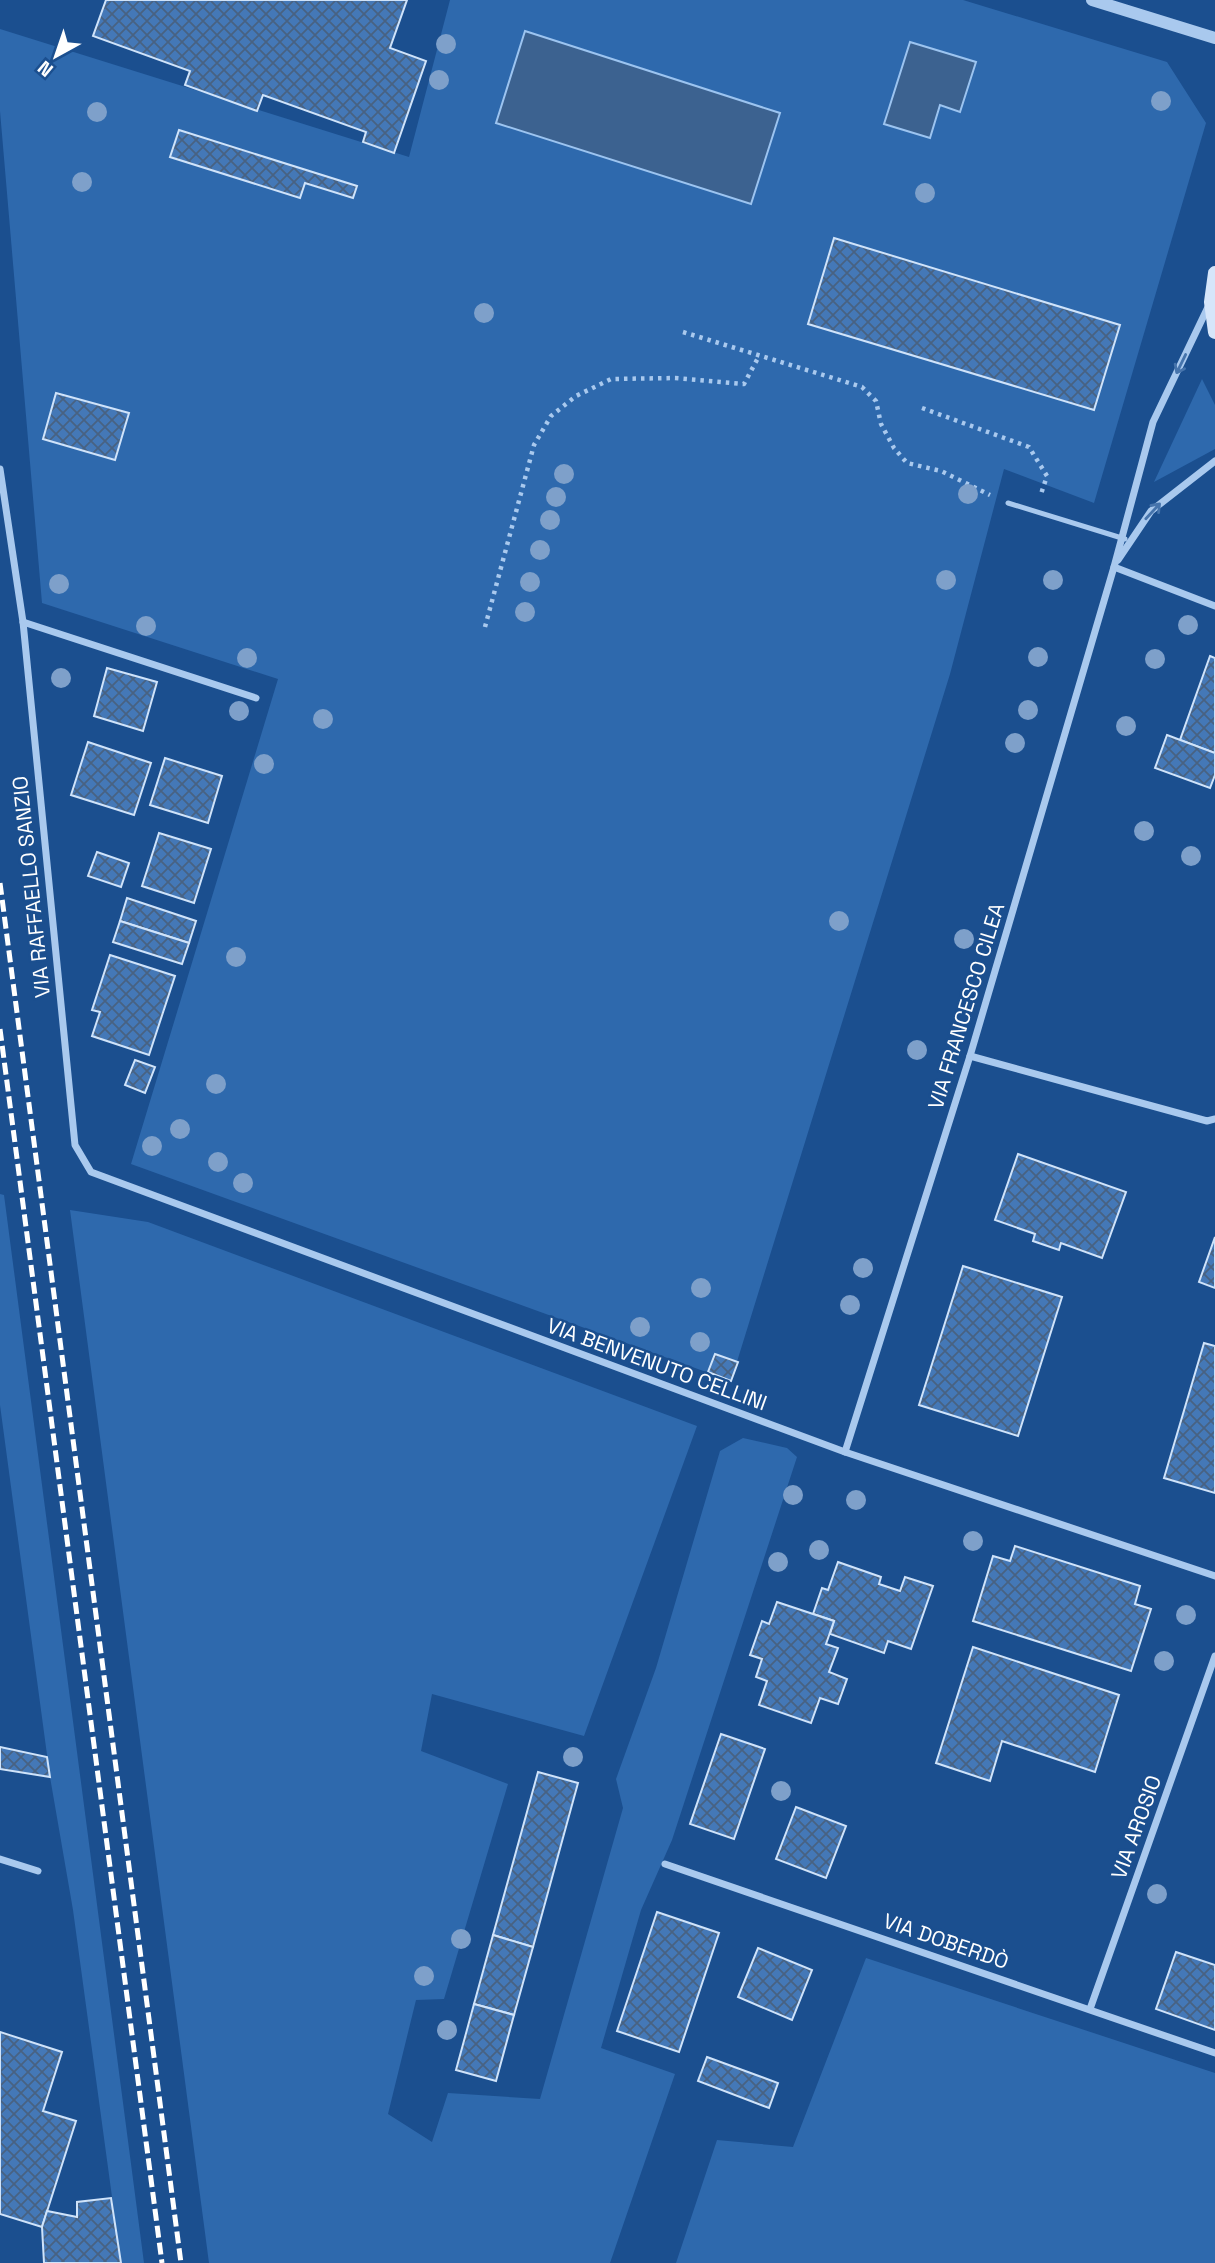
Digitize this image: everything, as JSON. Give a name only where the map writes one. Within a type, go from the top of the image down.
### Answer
[{"type":"main road","points":[[1215,273],[1211,302],[1215,332]]},
{"type":"street","points":[[1093,0],[1215,38]]},
{"type":"street","name":"VIA FRANCESCO CILEA","points":[[845,1452],[970,1056],[1114,567],[1153,422],[1211,302]]},
{"type":"street","name":"VIA FRANCESCO CILEA","points":[[1114,567],[1151,511],[1215,461]]},
{"type":"street","name":"VIA RAFFAELLO SANZIO","points":[[0,469],[23,622],[75,1145],[91,1172]]},
{"type":"street","points":[[1114,567],[1215,606]]},
{"type":"street","points":[[23,622],[256,698]]},
{"type":"street","points":[[970,1056],[1206,1121],[1215,1119]]},
{"type":"street","name":"VIA BENVENUTO CELLINI","points":[[91,1172],[845,1452],[1215,1576]]},
{"type":"street","name":"VIA AROSIO","points":[[1090,2009],[1215,1656]]},
{"type":"street","points":[[0,1859],[38,1871]]},
{"type":"street","name":"VIA DOBERDÒ","points":[[665,1864],[1215,2053]]},
{"type":"lane","points":[[1008,503],[1131,541]]},
{"type":"path","points":[[683,332],[862,387],[876,401],[881,424],[894,448],[907,463],[941,471],[1008,503]]},
{"type":"path","points":[[485,627],[533,458],[534,445],[551,416],[576,396],[611,379],[744,384],[759,356]]},
{"type":"path","points":[[922,408],[1029,447],[1046,476],[1035,512]]},
{"type":"shaded area","points":[[450,0],[963,0],[1167,62],[1206,123],[1094,503],[1004,469],[950,674],[731,1381],[131,1164],[278,679],[42,603],[0,111],[0,29],[409,157]]},
{"type":"shaded area","points":[[525,31],[780,113],[751,204],[496,123]]},
{"type":"shaded area","points":[[910,42],[976,62],[960,112],[940,105],[930,138],[884,124]]},
{"type":"shaded area","points":[[1202,379],[1215,405],[1215,449],[1154,482]]},
{"type":"shaded area","points":[[0,1194],[4,1195],[144,2263],[121,2263],[73,1910],[50,1777],[0,1405]]},
{"type":"shaded area","points":[[70,1210],[148,1222],[697,1426],[584,1736],[432,1694],[421,1751],[508,1784],[444,1999],[416,2000],[388,2114],[432,2142],[448,2093],[540,2099],[623,1808],[616,1779],[656,1668],[720,1451],[743,1438],[787,1448],[797,1457],[672,1840],[641,1910],[601,2048],[675,2074],[610,2263],[209,2263]]},
{"type":"shaded area","points":[[866,1958],[1215,2073],[1215,2263],[676,2263],[717,2140],[793,2147]]},
{"type":"building","points":[[106,0],[407,0],[390,48],[426,61],[394,153],[363,142],[366,132],[263,95],[257,111],[185,85],[190,71],[93,36]]},
{"type":"building","points":[[179,130],[357,186],[353,198],[305,183],[300,198],[170,157]]},
{"type":"building","points":[[834,238],[1120,325],[1094,410],[808,324]]},
{"type":"building","points":[[56,393],[129,413],[115,460],[43,439]]},
{"type":"building","points":[[1210,656],[1215,658],[1215,753],[1180,740]]},
{"type":"building","points":[[107,668],[157,682],[143,731],[94,716]]},
{"type":"building","points":[[1167,735],[1215,753],[1215,775],[1210,788],[1155,768]]},
{"type":"building","points":[[88,742],[151,763],[134,815],[71,795]]},
{"type":"building","points":[[165,758],[222,776],[208,823],[150,805]]},
{"type":"building","points":[[159,833],[211,849],[194,903],[142,886]]},
{"type":"building","points":[[97,852],[129,863],[121,887],[88,876]]},
{"type":"building","points":[[127,898],[196,921],[189,943],[120,921]]},
{"type":"building","points":[[120,921],[189,943],[182,964],[113,942]]},
{"type":"building","points":[[110,955],[175,976],[149,1055],[92,1036],[100,1012],[92,1010]]},
{"type":"building","points":[[135,1060],[155,1067],[145,1093],[125,1085]]},
{"type":"building","points":[[1018,1154],[1126,1192],[1102,1258],[1061,1243],[1059,1250],[1033,1241],[1035,1234],[995,1220]]},
{"type":"building","points":[[1215,1237],[1215,1288],[1199,1282]]},
{"type":"building","points":[[963,1266],[1062,1297],[1018,1436],[919,1405]]},
{"type":"building","points":[[1204,1343],[1215,1346],[1215,1493],[1164,1478]]},
{"type":"building","points":[[715,1354],[738,1362],[731,1381],[708,1372]]},
{"type":"building","points":[[1015,1546],[1140,1586],[1135,1604],[1151,1609],[1131,1671],[973,1621],[993,1556],[1010,1561]]},
{"type":"building","points":[[838,1562],[881,1577],[879,1584],[900,1591],[905,1577],[933,1586],[911,1649],[888,1641],[884,1653],[830,1634],[834,1621],[813,1614],[822,1588],[828,1590]]},
{"type":"building","points":[[777,1602],[834,1621],[826,1644],[838,1648],[829,1672],[847,1679],[838,1704],[820,1698],[811,1723],[759,1705],[767,1681],[756,1677],[762,1659],[750,1655],[762,1621],[769,1624]]},
{"type":"building","points":[[973,1647],[1119,1695],[1095,1772],[1002,1741],[990,1781],[936,1763]]},
{"type":"building","points":[[721,1734],[765,1749],[734,1839],[690,1824]]},
{"type":"building","points":[[0,1747],[47,1757],[50,1777],[0,1769]]},
{"type":"building","points":[[538,1772],[578,1783],[533,1947],[493,1935]]},
{"type":"building","points":[[796,1807],[846,1826],[826,1878],[776,1859]]},
{"type":"building","points":[[657,1912],[719,1933],[679,2052],[617,2031]]},
{"type":"building","points":[[493,1935],[533,1947],[514,2015],[474,2004]]},
{"type":"building","points":[[758,1948],[812,1970],[792,2020],[738,1997]]},
{"type":"building","points":[[1176,1952],[1215,1965],[1215,2030],[1156,2009]]},
{"type":"building","points":[[474,2004],[514,2015],[496,2081],[456,2070]]},
{"type":"building","points":[[0,2032],[62,2052],[43,2111],[76,2121],[42,2227],[0,2214]]},
{"type":"building","points":[[707,2057],[778,2083],[769,2108],[698,2081]]},
{"type":"building","points":[[111,2198],[121,2263],[44,2263],[42,2227],[47,2211],[77,2217],[77,2202]]},
{"type":"railway","points":[[0,883],[181,2263]]},
{"type":"railway","points":[[0,1029],[162,2263]]}]
